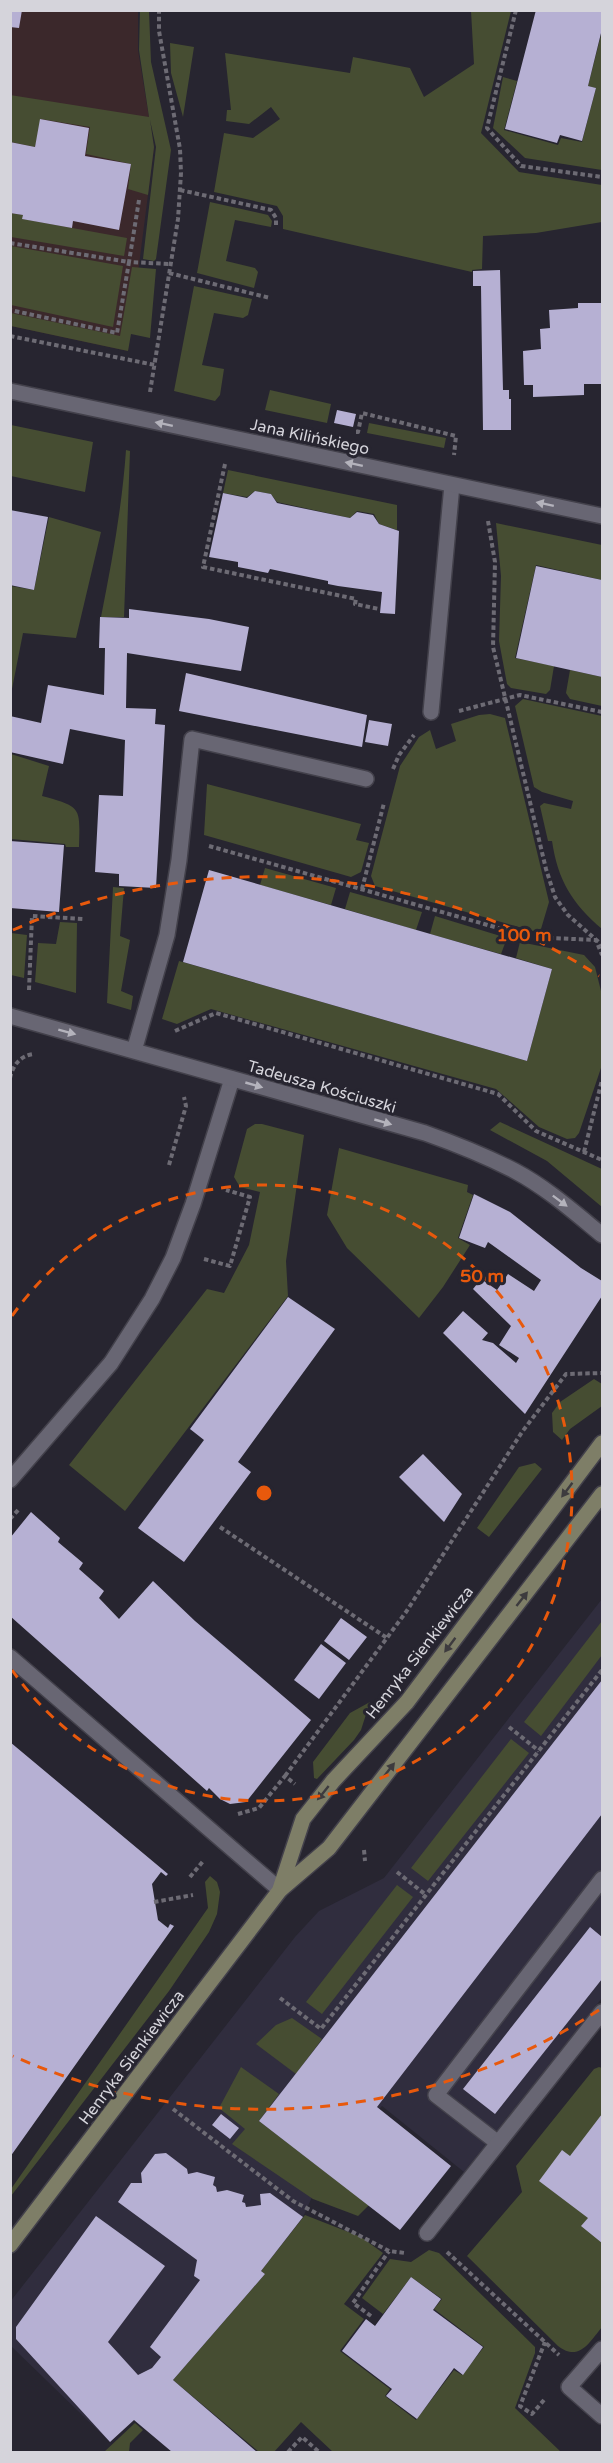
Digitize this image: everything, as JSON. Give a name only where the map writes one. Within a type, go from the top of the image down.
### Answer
[{"type":"main road","name":"Henryka Sienkiewicza","points":[[280,1890],[303,1819],[333,1781],[407,1702],[603,1443]]},
{"type":"main road","name":"Henryka Sienkiewicza","points":[[10,2245],[280,1890],[329,1848],[603,1494]]},
{"type":"street","name":"Jana Kilińskiego","points":[[10,391],[603,516]]},
{"type":"street","points":[[431,712],[452,485]]},
{"type":"street","points":[[134,1051],[167,935],[179,860],[192,739],[366,779]]},
{"type":"street","name":"Tadeusza Kościuszki","points":[[10,1016],[425,1133],[485,1156],[542,1187],[603,1235]]},
{"type":"street","points":[[10,1480],[111,1363],[152,1299],[173,1258],[193,1204],[232,1079]]},
{"type":"street","points":[[10,1657],[280,1890]]},
{"type":"street","points":[[498,2143],[436,2095],[603,1879]]},
{"type":"street","points":[[427,2233],[603,2012]]},
{"type":"street","points":[[603,2349],[569,2387],[603,2416]]},
{"type":"path","points":[[144,419],[155,365],[180,190],[180,149],[164,68],[159,31],[159,10]]},
{"type":"path","points":[[516,10],[487,128],[520,166],[603,177]]},
{"type":"path","points":[[180,190],[272,210],[276,218],[276,227]]},
{"type":"path","points":[[10,310],[117,333],[139,200]]},
{"type":"path","points":[[10,243],[129,262],[170,264]]},
{"type":"path","points":[[169,273],[270,298]]},
{"type":"path","points":[[10,336],[155,365]]},
{"type":"path","points":[[347,430],[358,432],[362,413],[456,436],[452,485]]},
{"type":"path","points":[[226,460],[203,567],[356,599],[355,604],[379,609]]},
{"type":"path","points":[[487,516],[495,562],[492,647],[555,897],[568,915],[603,945]]},
{"type":"path","points":[[452,713],[506,697],[527,696],[603,712]]},
{"type":"path","points":[[391,778],[399,755],[416,733]]},
{"type":"path","points":[[362,889],[385,800]]},
{"type":"path","points":[[203,844],[530,937],[596,940]]},
{"type":"path","points":[[29,990],[32,916],[83,919]]},
{"type":"path","points":[[596,940],[603,955]]},
{"type":"path","points":[[20,987],[39,993]]},
{"type":"path","points":[[143,1022],[174,1031],[216,1012],[498,1094],[536,1131],[603,1160]]},
{"type":"path","points":[[10,1078],[12,1069],[20,1059],[29,1054],[41,1054]]},
{"type":"path","points":[[584,1152],[595,1103],[603,1080]]},
{"type":"path","points":[[169,1165],[186,1106],[185,1098],[180,1094]]},
{"type":"path","points":[[239,1814],[259,1808],[285,1776],[406,1612],[522,1432],[566,1374],[603,1373]]},
{"type":"path","points":[[220,1527],[387,1638]]},
{"type":"path","points":[[280,1998],[321,2029],[603,1670]]},
{"type":"path","points":[[509,1727],[539,1751]]},
{"type":"path","points":[[285,1776],[299,1788]]},
{"type":"path","points":[[397,1872],[426,1894]]},
{"type":"path","points":[[154,1902],[193,1895]]},
{"type":"path","points":[[173,2109],[293,2201],[389,2251],[412,2254],[427,2233],[580,2374]]},
{"type":"path","points":[[371,2316],[353,2303],[389,2251]]},
{"type":"path","points":[[288,2452],[302,2437],[319,2452]]},
{"type":"shaded area","points":[[11,11],[138,11],[138,50],[154,148],[128,351],[11,326]]},
{"type":"shaded area","points":[[602,1599],[602,1998],[464,2172],[382,2106],[327,2164],[303,2217],[262,2271],[265,2274],[173,2380],[110,2442],[11,2346],[10,2302],[295,1937],[319,1911],[384,1878]]},
{"type":"green space","points":[[140,11],[149,11],[151,62],[171,150],[154,261],[143,259],[156,147],[150,120],[154,147],[148,195],[128,189],[131,164],[86,154],[90,127],[41,119],[35,147],[11,142],[10,95],[149,117],[139,50]]},
{"type":"green space","points":[[471,11],[511,11],[481,133],[519,172],[602,185],[602,222],[536,233],[483,236],[482,269],[472,270],[472,272],[283,229],[283,216],[277,206],[214,192],[224,133],[253,138],[280,119],[271,107],[249,124],[226,121],[227,110],[231,110],[225,53],[350,73],[353,57],[410,68],[424,97],[474,64]]},
{"type":"green space","points":[[602,31],[602,170],[525,158],[493,128],[503,77],[517,81],[504,130],[558,145],[561,138],[582,142],[596,88],[588,86]]},
{"type":"green space","points":[[170,43],[194,47],[183,117],[171,73]]},
{"type":"green space","points":[[210,202],[268,215],[272,221],[271,227],[235,220],[226,261],[255,268],[258,272],[254,288],[197,273]]},
{"type":"green space","points":[[10,213],[23,215],[23,219],[127,238],[124,256],[11,237]]},
{"type":"green space","points":[[11,246],[123,266],[113,327],[11,305]]},
{"type":"green space","points":[[132,267],[156,269],[150,338],[131,334],[128,351],[11,326],[11,313],[120,336]]},
{"type":"green space","points":[[194,286],[252,299],[248,315],[243,318],[214,313],[202,365],[224,369],[220,395],[215,401],[174,391]]},
{"type":"green space","points":[[270,390],[331,404],[327,423],[265,410]]},
{"type":"green space","points":[[369,423],[446,438],[444,448],[367,433]]},
{"type":"green space","points":[[11,425],[93,442],[85,492],[11,476]]},
{"type":"green space","points":[[126,450],[130,451],[124,617],[101,617],[113,555]]},
{"type":"green space","points":[[228,470],[397,505],[397,530],[379,524],[374,514],[357,511],[350,518],[277,502],[271,494],[255,491],[247,497],[223,493]]},
{"type":"green space","points":[[49,517],[101,532],[76,638],[23,633],[11,694],[11,586],[34,590]]},
{"type":"green space","points":[[496,523],[602,545],[602,580],[536,565],[515,658],[554,666],[550,690],[546,694],[511,688],[507,684],[499,641],[501,576]]},
{"type":"green space","points":[[570,670],[602,677],[602,706],[570,699],[566,693]]},
{"type":"green space","points":[[523,699],[602,716],[602,929],[582,910],[568,890],[558,868],[552,841],[548,841],[540,806],[544,803],[571,809],[573,801],[542,792],[534,787],[515,706]]},
{"type":"green space","points":[[490,714],[505,718],[549,902],[541,929],[533,931],[375,886],[371,876],[400,766],[419,737],[430,730],[436,749],[456,741],[451,724]]},
{"type":"green space","points":[[11,754],[49,766],[42,796],[72,806],[76,811],[79,824],[79,847],[11,839]]},
{"type":"green space","points":[[207,784],[361,824],[356,840],[369,843],[361,872],[351,877],[204,835]]},
{"type":"green space","points":[[265,868],[336,888],[331,905],[260,885]]},
{"type":"green space","points":[[113,887],[124,888],[120,936],[130,940],[121,991],[133,996],[131,1010],[107,1003]]},
{"type":"green space","points":[[350,892],[422,912],[416,930],[345,909]]},
{"type":"green space","points":[[435,916],[507,938],[501,954],[430,934]]},
{"type":"green space","points":[[60,922],[77,923],[76,993],[35,982],[38,943],[56,944]]},
{"type":"green space","points":[[11,933],[27,935],[24,978],[11,975]]},
{"type":"green space","points":[[520,942],[584,955],[595,967],[602,995],[602,1065],[579,1133],[575,1138],[567,1139],[539,1127],[496,1089],[211,1009],[177,1024],[162,1019],[179,961],[527,1061],[552,969],[516,958]]},
{"type":"green space","points":[[500,1122],[602,1169],[602,1207],[547,1161],[490,1130]]},
{"type":"green space","points":[[255,1124],[304,1135],[286,1261],[288,1296],[125,1511],[69,1465],[207,1289],[224,1293],[249,1245],[260,1192],[240,1187],[234,1177],[247,1129]]},
{"type":"green space","points":[[339,1148],[468,1185],[467,1192],[473,1195],[458,1238],[470,1245],[443,1287],[419,1318],[347,1248],[327,1215]]},
{"type":"green space","points":[[594,1379],[602,1384],[602,1406],[570,1429],[562,1440],[553,1432],[552,1413],[560,1402]]},
{"type":"green space","points":[[535,1463],[542,1469],[489,1537],[477,1528],[519,1467]]},
{"type":"green space","points":[[602,1621],[602,1655],[541,1736],[524,1722]]},
{"type":"green space","points":[[370,1702],[361,1730],[354,1740],[317,1779],[314,1778],[313,1762],[350,1713]]},
{"type":"green space","points":[[511,1739],[529,1753],[428,1881],[411,1868]]},
{"type":"green space","points":[[210,1876],[217,1882],[220,1892],[217,1914],[209,1932],[169,1991],[11,2196],[11,2189],[208,1908],[205,1882]]},
{"type":"green space","points":[[397,1885],[413,1897],[322,2014],[306,2002]]},
{"type":"green space","points":[[292,2018],[322,2039],[296,2074],[256,2044],[276,2025]]},
{"type":"green space","points":[[241,2067],[279,2094],[259,2121],[369,2205],[358,2216],[313,2199],[232,2144],[245,2129],[219,2108]]},
{"type":"green space","points":[[602,2068],[602,2327],[583,2348],[572,2352],[558,2346],[467,2256],[522,2192],[516,2166],[594,2069]]},
{"type":"green space","points":[[305,2215],[361,2237],[383,2253],[344,2304],[364,2319],[340,2351],[390,2389],[385,2396],[416,2420],[454,2370],[462,2375],[484,2347],[434,2309],[442,2299],[411,2277],[383,2314],[362,2298],[390,2259],[411,2262],[429,2250],[439,2253],[535,2347],[535,2353],[515,2408],[561,2452],[333,2452],[301,2422],[274,2452],[259,2452],[173,2380],[265,2274],[261,2271]]},
{"type":"green space","points":[[135,2423],[143,2430],[130,2443],[129,2452],[104,2452]]},
{"type":"building","points":[[10,10],[22,10],[19,28],[10,27]]},
{"type":"building","points":[[536,10],[602,10],[602,29],[588,86],[596,88],[582,141],[560,135],[557,143],[505,129]]},
{"type":"building","points":[[40,119],[89,128],[85,156],[131,164],[119,230],[73,221],[72,228],[22,219],[23,215],[10,213],[10,142],[35,147]]},
{"type":"building","points":[[500,270],[503,390],[509,390],[509,399],[511,399],[511,430],[483,430],[481,286],[473,286],[473,271]]},
{"type":"building","points":[[578,303],[602,303],[602,384],[584,384],[584,395],[533,397],[533,385],[524,385],[523,351],[541,349],[540,329],[550,328],[549,310],[578,308]]},
{"type":"building","points":[[337,410],[356,414],[353,427],[334,423]]},
{"type":"building","points":[[255,491],[271,494],[277,503],[350,518],[357,512],[373,515],[379,524],[399,531],[395,614],[380,613],[382,592],[328,584],[328,581],[270,569],[268,573],[238,567],[238,562],[209,557],[223,493],[247,498]]},
{"type":"building","points":[[10,510],[48,517],[34,590],[10,585]]},
{"type":"building","points":[[536,566],[602,580],[602,677],[516,658]]},
{"type":"building","points":[[129,609],[209,619],[249,627],[241,671],[127,653],[126,708],[156,709],[155,724],[165,725],[156,888],[119,886],[119,874],[95,872],[99,795],[123,796],[125,740],[70,729],[63,764],[10,752],[10,716],[41,723],[48,685],[104,695],[105,648],[99,648],[100,617],[129,618]]},
{"type":"building","points":[[186,673],[367,715],[362,747],[179,711]]},
{"type":"building","points":[[369,720],[392,724],[388,746],[365,742]]},
{"type":"building","points":[[10,841],[64,845],[59,912],[10,908]]},
{"type":"building","points":[[209,870],[552,969],[527,1061],[183,962]]},
{"type":"building","points":[[474,1194],[510,1212],[581,1268],[602,1281],[602,1296],[525,1414],[443,1333],[463,1311],[488,1333],[482,1340],[493,1343],[516,1363],[519,1358],[499,1345],[511,1326],[473,1289],[481,1279],[497,1290],[508,1274],[534,1291],[541,1280],[488,1242],[485,1248],[459,1238]]},
{"type":"building","points":[[288,1297],[335,1329],[238,1462],[251,1472],[184,1562],[138,1528],[204,1440],[190,1429]]},
{"type":"building","points":[[423,1454],[462,1494],[444,1522],[399,1477]]},
{"type":"building","points":[[31,1512],[60,1538],[58,1542],[83,1563],[79,1569],[104,1591],[99,1598],[119,1619],[153,1581],[195,1621],[311,1720],[246,1802],[230,1804],[220,1799],[209,1788],[207,1791],[10,1616],[10,1538]]},
{"type":"building","points":[[341,1618],[367,1637],[349,1660],[324,1641]]},
{"type":"building","points":[[321,1644],[346,1663],[319,1699],[294,1680]]},
{"type":"building","points":[[602,1680],[602,1814],[377,2107],[451,2166],[400,2230],[259,2121]]},
{"type":"building","points":[[10,1742],[168,1874],[166,1876],[161,1872],[152,1884],[158,1920],[168,1928],[170,1924],[174,1926],[10,2157]]},
{"type":"building","points":[[590,1927],[602,1937],[602,1979],[495,2114],[463,2089]]},
{"type":"building","points":[[221,2114],[239,2128],[230,2139],[212,2125]]},
{"type":"building","points":[[602,2114],[602,2243],[581,2226],[588,2218],[539,2181],[562,2150],[570,2156]]},
{"type":"building","points":[[166,2153],[187,2169],[188,2174],[197,2172],[215,2177],[213,2185],[217,2192],[227,2190],[244,2195],[242,2202],[246,2207],[261,2205],[260,2194],[270,2193],[303,2217],[261,2271],[265,2274],[173,2380],[257,2452],[172,2452],[134,2420],[110,2442],[16,2339],[16,2327],[96,2216],[165,2266],[108,2342],[138,2375],[152,2368],[161,2357],[150,2347],[200,2280],[194,2276],[197,2260],[118,2202],[131,2183],[142,2183],[141,2173],[155,2154]]},
{"type":"building","points":[[411,2277],[441,2299],[433,2310],[483,2347],[463,2375],[454,2368],[417,2419],[386,2396],[392,2389],[342,2351],[366,2319],[375,2326]]}]
